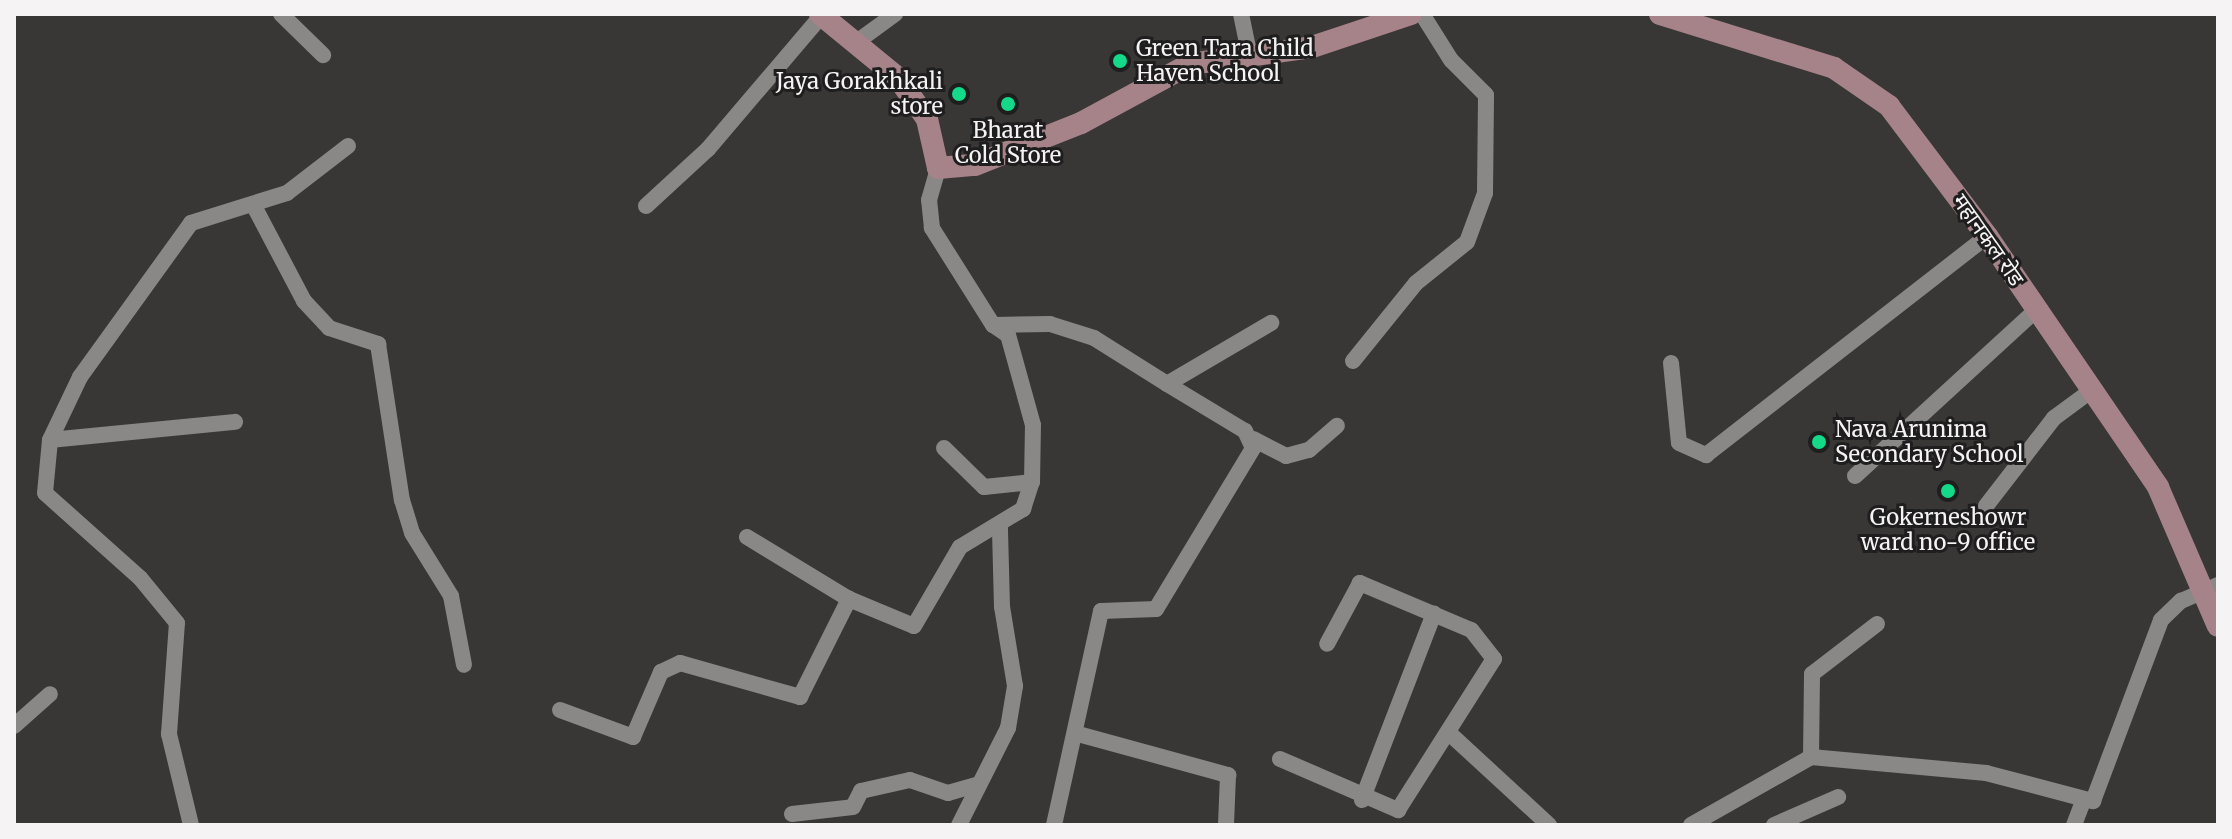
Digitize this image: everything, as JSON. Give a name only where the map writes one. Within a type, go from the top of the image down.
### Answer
[{"type":"main road","points":[[821,15],[858,41],[927,119],[938,168],[975,165],[1081,123],[1179,68],[1325,43],[1411,14]]},
{"type":"main road","name":"महानकल रोड","points":[[1660,14],[1834,68],[1874,91],[1987,236],[2158,487],[2212,589],[2218,626]]},
{"type":"street","points":[[281,14],[323,55]]},
{"type":"street","points":[[858,41],[895,14]]},
{"type":"street","points":[[1241,14],[1250,57]]},
{"type":"street","points":[[1353,361],[1416,283],[1467,242],[1485,193],[1486,95],[1451,60],[1422,14]]},
{"type":"street","points":[[646,206],[708,149],[821,15]]},
{"type":"street","points":[[191,825],[169,734],[177,623],[140,578],[45,493],[50,440],[80,377],[191,223],[255,208],[287,193],[348,146]]},
{"type":"street","points":[[747,537],[849,599],[914,626],[960,547],[1000,528],[1023,509],[1032,482],[1033,425],[1008,335],[993,325],[932,228],[929,200],[938,168]]},
{"type":"street","points":[[255,208],[304,301],[329,328],[378,344],[402,500],[412,533],[451,596],[464,665]]},
{"type":"street","points":[[1671,363],[1679,443],[1706,455],[1987,236]]},
{"type":"street","points":[[1855,476],[2037,309]]},
{"type":"street","points":[[1167,384],[1271,323]]},
{"type":"street","points":[[993,325],[1050,324],[1094,338],[1253,439],[1286,456],[1309,450],[1337,426]]},
{"type":"street","points":[[1986,506],[2054,418],[2092,390]]},
{"type":"street","points":[[50,440],[235,422]]},
{"type":"street","points":[[1054,825],[1078,734],[1101,611],[1156,609],[1253,439]]},
{"type":"street","points":[[944,448],[984,487],[1032,482]]},
{"type":"street","points":[[959,825],[1008,728],[1015,686],[1002,607],[1000,528]]},
{"type":"street","points":[[1280,759],[1362,800],[1398,810],[1494,659],[1471,630],[1360,583],[1327,644]]},
{"type":"street","points":[[1691,825],[1811,757],[1986,773],[2083,801],[2100,796],[2125,704],[2161,620],[2181,601],[2212,589]]},
{"type":"street","points":[[560,710],[633,737],[661,672],[680,663],[797,698],[849,599]]},
{"type":"street","points":[[1362,800],[1434,613]]},
{"type":"street","points":[[1811,757],[1812,674],[1877,624]]},
{"type":"street","points":[[14,726],[50,694]]},
{"type":"street","points":[[1449,733],[1549,825]]},
{"type":"street","points":[[1078,734],[1228,775],[1226,825]]},
{"type":"street","points":[[792,814],[853,807],[861,791],[910,780],[948,793],[979,784]]},
{"type":"street","points":[[1774,825],[1838,797]]},
{"type":"street","points":[[2074,825],[2083,801]]},
{"type":"place","name":"Green Tara Child Haven School","points":[[1120,61]]},
{"type":"place","name":"Jaya Gorakhkali store","points":[[959,94]]},
{"type":"place","name":"Bharat Cold Store","points":[[1008,104]]},
{"type":"place","name":"Nava Arunima Secondary School","points":[[1819,442]]},
{"type":"place","name":"Gokerneshowr ward no-9 office","points":[[1948,491]]}]
